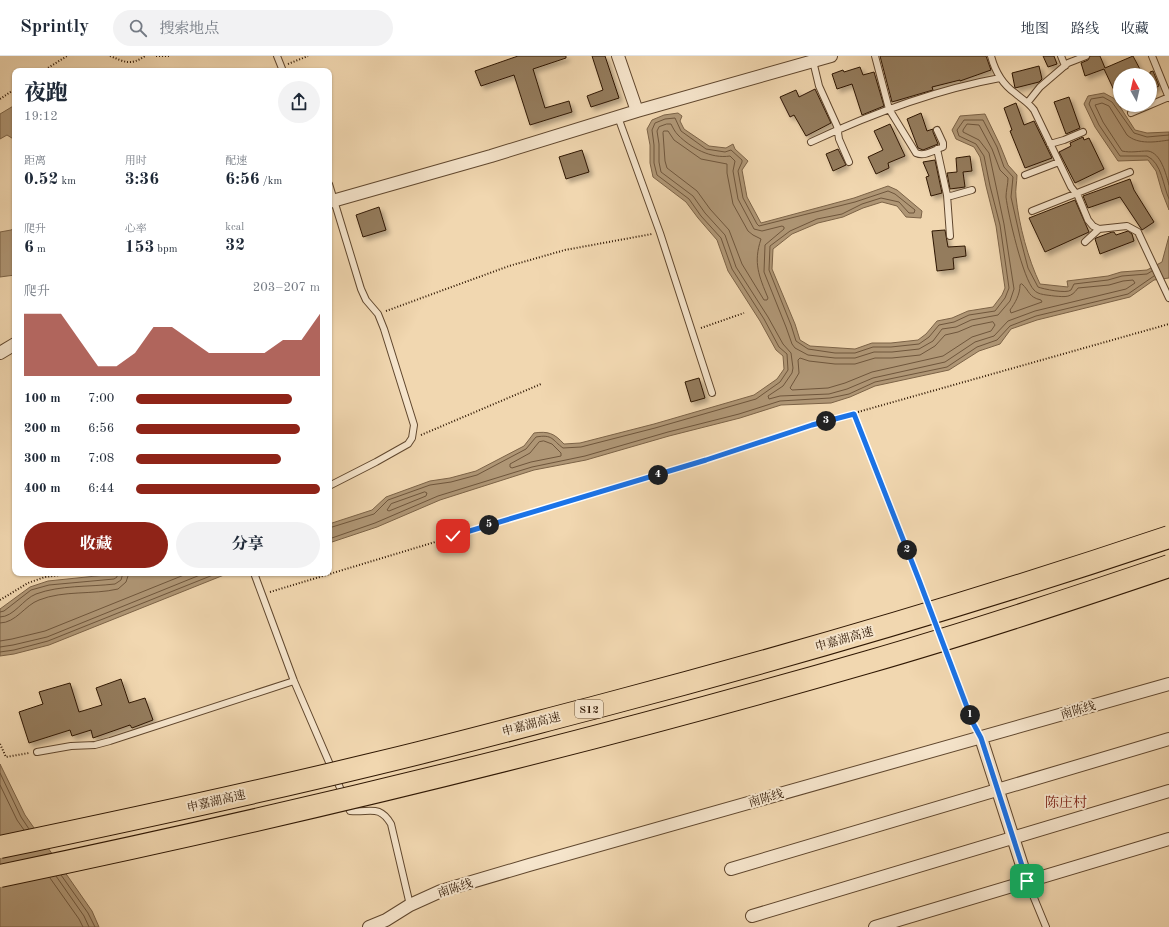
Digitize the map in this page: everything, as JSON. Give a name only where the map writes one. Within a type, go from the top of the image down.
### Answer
[{"type":"highway","name":"申嘉湖高速","points":[[0,847],[134,819],[360,768],[474,740],[741,669],[923,616],[1047,578],[1169,537]]},
{"type":"highway","name":"S12","points":[[0,876],[383,791],[589,739],[868,662],[995,623],[1169,566]]},
{"type":"street","points":[[618,56],[637,111]]},
{"type":"street","points":[[332,201],[491,156],[637,111],[831,56]]},
{"type":"street","points":[[0,353],[12,346]]},
{"type":"street","name":"南陈线","points":[[369,927],[386,920],[410,905],[441,892],[529,865],[1169,684]]},
{"type":"street","points":[[981,738],[1027,881]]},
{"type":"street","points":[[731,869],[1169,738]]},
{"type":"street","points":[[752,916],[1169,791]]},
{"type":"street","points":[[875,927],[1169,839]]},
{"type":"lane","points":[[277,56],[282,68]]},
{"type":"lane","points":[[875,56],[889,109],[916,153],[920,155],[927,154],[942,147],[937,130]]},
{"type":"lane","points":[[991,56],[1000,78],[1014,93],[1028,102],[1041,123],[1075,194],[1078,196],[1088,220],[1093,226],[1099,229],[1127,226],[1134,228],[1138,232],[1168,296]]},
{"type":"lane","points":[[1061,56],[1065,66]]},
{"type":"lane","points":[[1028,102],[1040,87],[1068,63],[1086,56]]},
{"type":"lane","points":[[1152,56],[1169,98],[1157,102]]},
{"type":"lane","points":[[813,61],[819,86],[837,126],[839,139],[849,162]]},
{"type":"lane","points":[[811,142],[889,109],[951,89],[1000,78]]},
{"type":"lane","points":[[618,117],[660,233],[712,393]]},
{"type":"lane","points":[[1050,144],[1083,132]]},
{"type":"lane","points":[[937,149],[947,195],[950,236]]},
{"type":"lane","points":[[1025,175],[1059,162]]},
{"type":"lane","points":[[1032,211],[1130,172]]},
{"type":"lane","points":[[947,195],[952,196],[972,190]]},
{"type":"lane","points":[[332,204],[361,289],[366,300],[378,314],[414,425],[412,438],[408,444],[332,484]]},
{"type":"lane","points":[[1085,242],[1099,229]]},
{"type":"lane","points":[[255,576],[294,681],[350,811],[378,811],[386,816],[391,824],[410,905]]},
{"type":"lane","points":[[37,752],[71,746],[95,745],[110,741],[294,681]]},
{"type":"lane","points":[[1027,881],[1046,927]]},
{"type":"path","points":[[48,68],[67,56]]},
{"type":"path","points":[[110,56],[126,63],[137,61],[145,56]]},
{"type":"path","points":[[156,56],[170,56]]},
{"type":"path","points":[[284,68],[308,56]]},
{"type":"path","points":[[0,99],[12,91]]},
{"type":"path","points":[[378,314],[509,266],[565,250],[660,233]]},
{"type":"path","points":[[692,331],[744,313]]},
{"type":"path","points":[[332,573],[706,460],[812,425],[1169,324]]},
{"type":"path","points":[[412,438],[542,384]]},
{"type":"path","points":[[854,414],[927,601]]},
{"type":"path","points":[[0,600],[28,583],[44,577],[52,576]]},
{"type":"path","points":[[262,594],[322,576]]},
{"type":"path","points":[[946,651],[973,723],[981,738]]},
{"type":"path","points":[[0,744],[6,758],[37,752]]},
{"type":"water","points":[[1104,93],[1113,98],[1113,112],[1123,112],[1135,130],[1147,133],[1169,132],[1169,210],[1156,171],[1148,160],[1118,161],[1095,127],[1084,104],[1088,96]]},
{"type":"water","points":[[12,107],[12,138],[7,135],[0,139],[0,114]]},
{"type":"water","points":[[678,113],[682,116],[680,121],[684,129],[709,146],[726,148],[733,144],[735,149],[748,161],[742,170],[747,197],[761,223],[854,198],[888,186],[897,190],[922,211],[921,218],[906,217],[897,206],[882,202],[863,208],[843,217],[818,223],[792,234],[773,249],[772,269],[795,324],[800,340],[810,346],[855,349],[872,343],[891,343],[918,340],[926,334],[937,321],[952,318],[968,311],[993,307],[1002,295],[1005,288],[996,226],[980,157],[974,147],[956,139],[952,130],[960,116],[985,114],[1008,165],[1017,175],[1016,194],[1019,219],[1028,253],[1040,284],[1068,287],[1067,281],[1108,276],[1121,272],[1147,270],[1162,262],[1169,236],[1169,278],[1154,280],[1130,297],[1037,320],[1011,329],[1000,344],[979,351],[949,370],[875,386],[850,397],[831,403],[781,405],[740,418],[669,436],[586,460],[534,470],[440,500],[377,527],[332,542],[332,523],[372,510],[386,497],[430,481],[450,478],[476,471],[524,446],[534,433],[543,432],[554,435],[564,444],[580,443],[654,424],[754,395],[777,379],[784,369],[783,356],[776,350],[760,321],[728,271],[717,240],[686,202],[653,177],[650,163],[650,145],[647,129],[652,120],[664,115]]},
{"type":"water","points":[[11,230],[12,275],[0,277],[0,232]]},
{"type":"water","points":[[96,576],[222,576],[49,645],[0,656],[0,609],[30,587],[48,581]]},
{"type":"water","points":[[0,764],[25,815],[92,911],[99,927],[0,927]]},
{"type":"building","points":[[518,56],[566,56],[566,58],[533,69],[545,108],[569,101],[572,112],[530,125],[514,75],[481,86],[475,71]]},
{"type":"building","points":[[592,56],[605,56],[619,98],[591,107],[587,96],[603,90]]},
{"type":"building","points":[[880,56],[986,56],[991,70],[960,81],[932,87],[933,90],[892,102]]},
{"type":"building","points":[[1043,56],[1054,56],[1057,64],[1048,67]]},
{"type":"building","points":[[1090,56],[1100,56],[1105,68],[1133,56],[1139,68],[1113,68],[1113,88],[1104,69],[1085,76],[1081,63],[1088,60]]},
{"type":"building","points":[[1039,66],[1042,79],[1039,82],[1015,88],[1012,73]]},
{"type":"building","points":[[860,67],[863,75],[874,72],[884,106],[862,115],[852,84],[837,89],[832,74],[843,70],[844,72]]},
{"type":"building","points":[[815,89],[831,123],[806,136],[794,115],[790,117],[780,97],[796,90],[799,97]]},
{"type":"building","points":[[1069,97],[1080,128],[1066,134],[1054,102]]},
{"type":"building","points":[[1016,103],[1024,125],[1034,121],[1052,158],[1025,168],[1010,131],[1012,130],[1004,108]]},
{"type":"building","points":[[921,113],[927,131],[933,129],[938,144],[923,150],[918,148],[907,119]]},
{"type":"building","points":[[890,124],[905,156],[888,163],[889,168],[876,174],[868,157],[883,150],[874,131]]},
{"type":"building","points":[[1083,137],[1084,140],[1089,138],[1104,169],[1075,183],[1059,152],[1071,146],[1070,143]]},
{"type":"building","points":[[838,149],[846,165],[833,171],[826,154]]},
{"type":"building","points":[[582,150],[589,172],[566,179],[559,157]]},
{"type":"building","points":[[970,156],[972,171],[963,172],[965,187],[950,189],[947,173],[957,172],[956,158]]},
{"type":"building","points":[[935,160],[942,193],[931,196],[926,177],[929,176],[923,162]]},
{"type":"building","points":[[1130,179],[1134,190],[1154,222],[1142,230],[1120,197],[1088,208],[1083,196]]},
{"type":"building","points":[[1075,200],[1089,232],[1045,252],[1029,218]]},
{"type":"building","points":[[379,207],[386,230],[363,237],[356,215]]},
{"type":"building","points":[[945,230],[948,247],[965,246],[966,256],[953,258],[954,269],[937,271],[932,231]]},
{"type":"building","points":[[1128,231],[1132,234],[1134,241],[1100,254],[1095,239],[1096,238],[1112,232],[1116,235]]},
{"type":"building","points":[[699,378],[705,398],[691,402],[685,382]]},
{"type":"building","points":[[121,679],[129,703],[145,698],[153,720],[132,728],[130,725],[93,738],[91,730],[72,736],[70,730],[29,743],[19,712],[43,704],[39,692],[70,683],[79,712],[102,705],[96,688]]},
{"type":"district","name":"陈庄村","points":[[1066,802]]},
{"type":"route","points":[[453,536],[706,460],[812,425],[854,414],[973,723],[981,738],[1027,881]]}]
